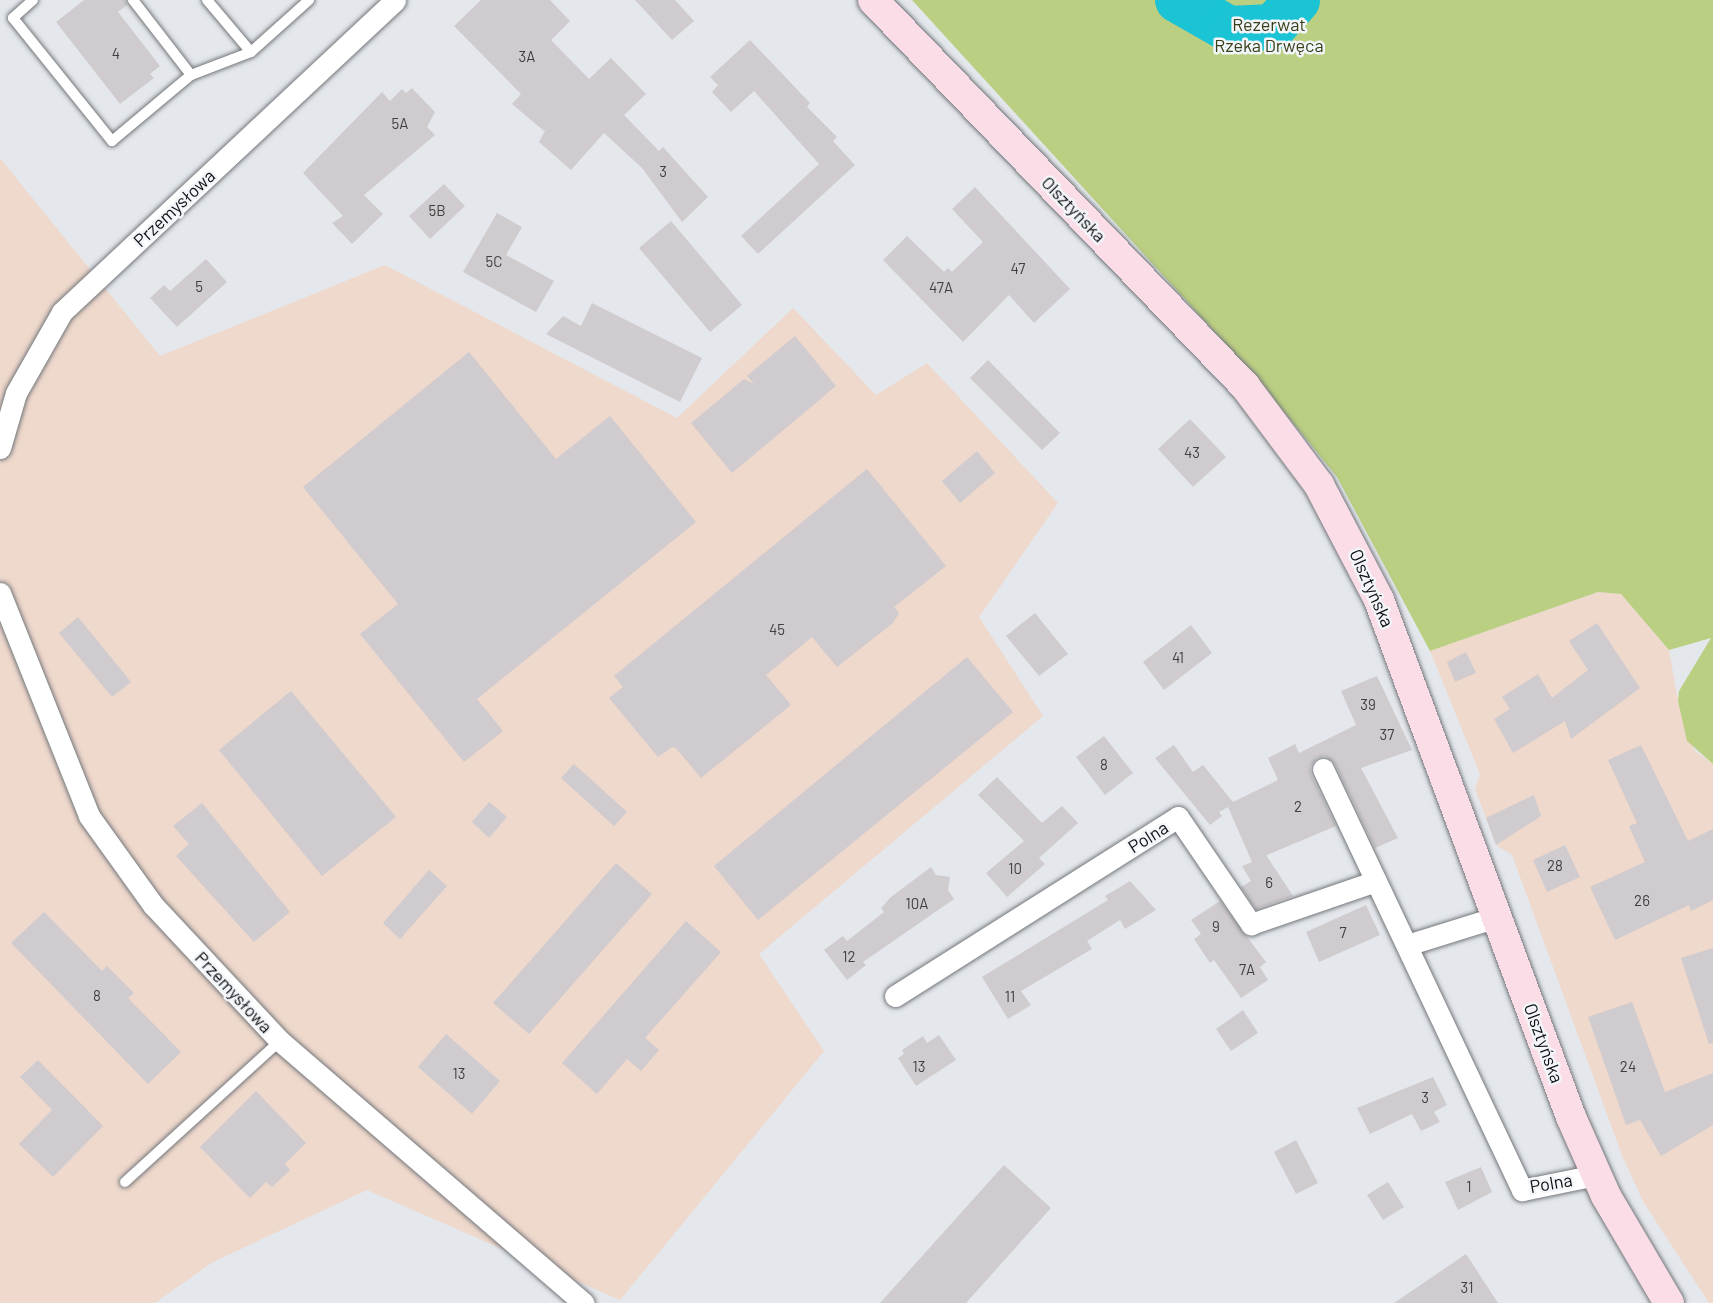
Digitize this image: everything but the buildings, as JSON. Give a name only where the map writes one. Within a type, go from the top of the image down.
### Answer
[{"type":"street","name":"Przemysłowa","points":[[0,448],[16,393],[62,312],[395,0]]},
{"type":"street","name":"Olsztyńska","points":[[873,0],[1245,386],[1294,447],[1353,543],[1379,600],[1596,1175],[1669,1303]]},
{"type":"street","name":"Przemysłowa","points":[[0,593],[89,816],[153,905],[280,1041],[583,1303]]},
{"type":"street","name":"Polna","points":[[1323,769],[1522,1190],[1596,1175]]},
{"type":"street","name":"Polna","points":[[895,996],[1178,817],[1251,924],[1377,880]]},
{"type":"street","points":[[1407,945],[1497,917]]},
{"type":"lane","points":[[33,0],[13,18],[112,141],[191,75],[251,52],[309,0]]},
{"type":"lane","points":[[133,0],[191,75]]},
{"type":"lane","points":[[207,0],[251,52]]},
{"type":"lane","points":[[124,1182],[280,1041]]},
{"type":"shaded area","points":[[0,158],[160,356],[385,265],[677,418],[793,308],[876,395],[927,363],[1058,503],[979,617],[1043,716],[759,954],[824,1051],[620,1300],[367,1190],[213,1262],[155,1303],[0,1303]]},
{"type":"shaded area","points":[[1598,592],[1621,594],[1669,650],[1678,701],[1694,750],[1713,764],[1713,1303],[1709,1303],[1644,1203],[1623,1158],[1512,855],[1496,845],[1475,789],[1480,774],[1430,651]]},
{"type":"green space","name":"Rezerwat Rzeka Drwęca","points":[[912,0],[1713,0],[1713,764],[1687,741],[1678,701],[1679,691],[1711,638],[1669,650],[1621,594],[1598,592],[1430,651],[1337,477],[1254,375]]},
{"type":"waterway","points":[[1178,0],[1229,29],[1273,27],[1297,0]]}]
